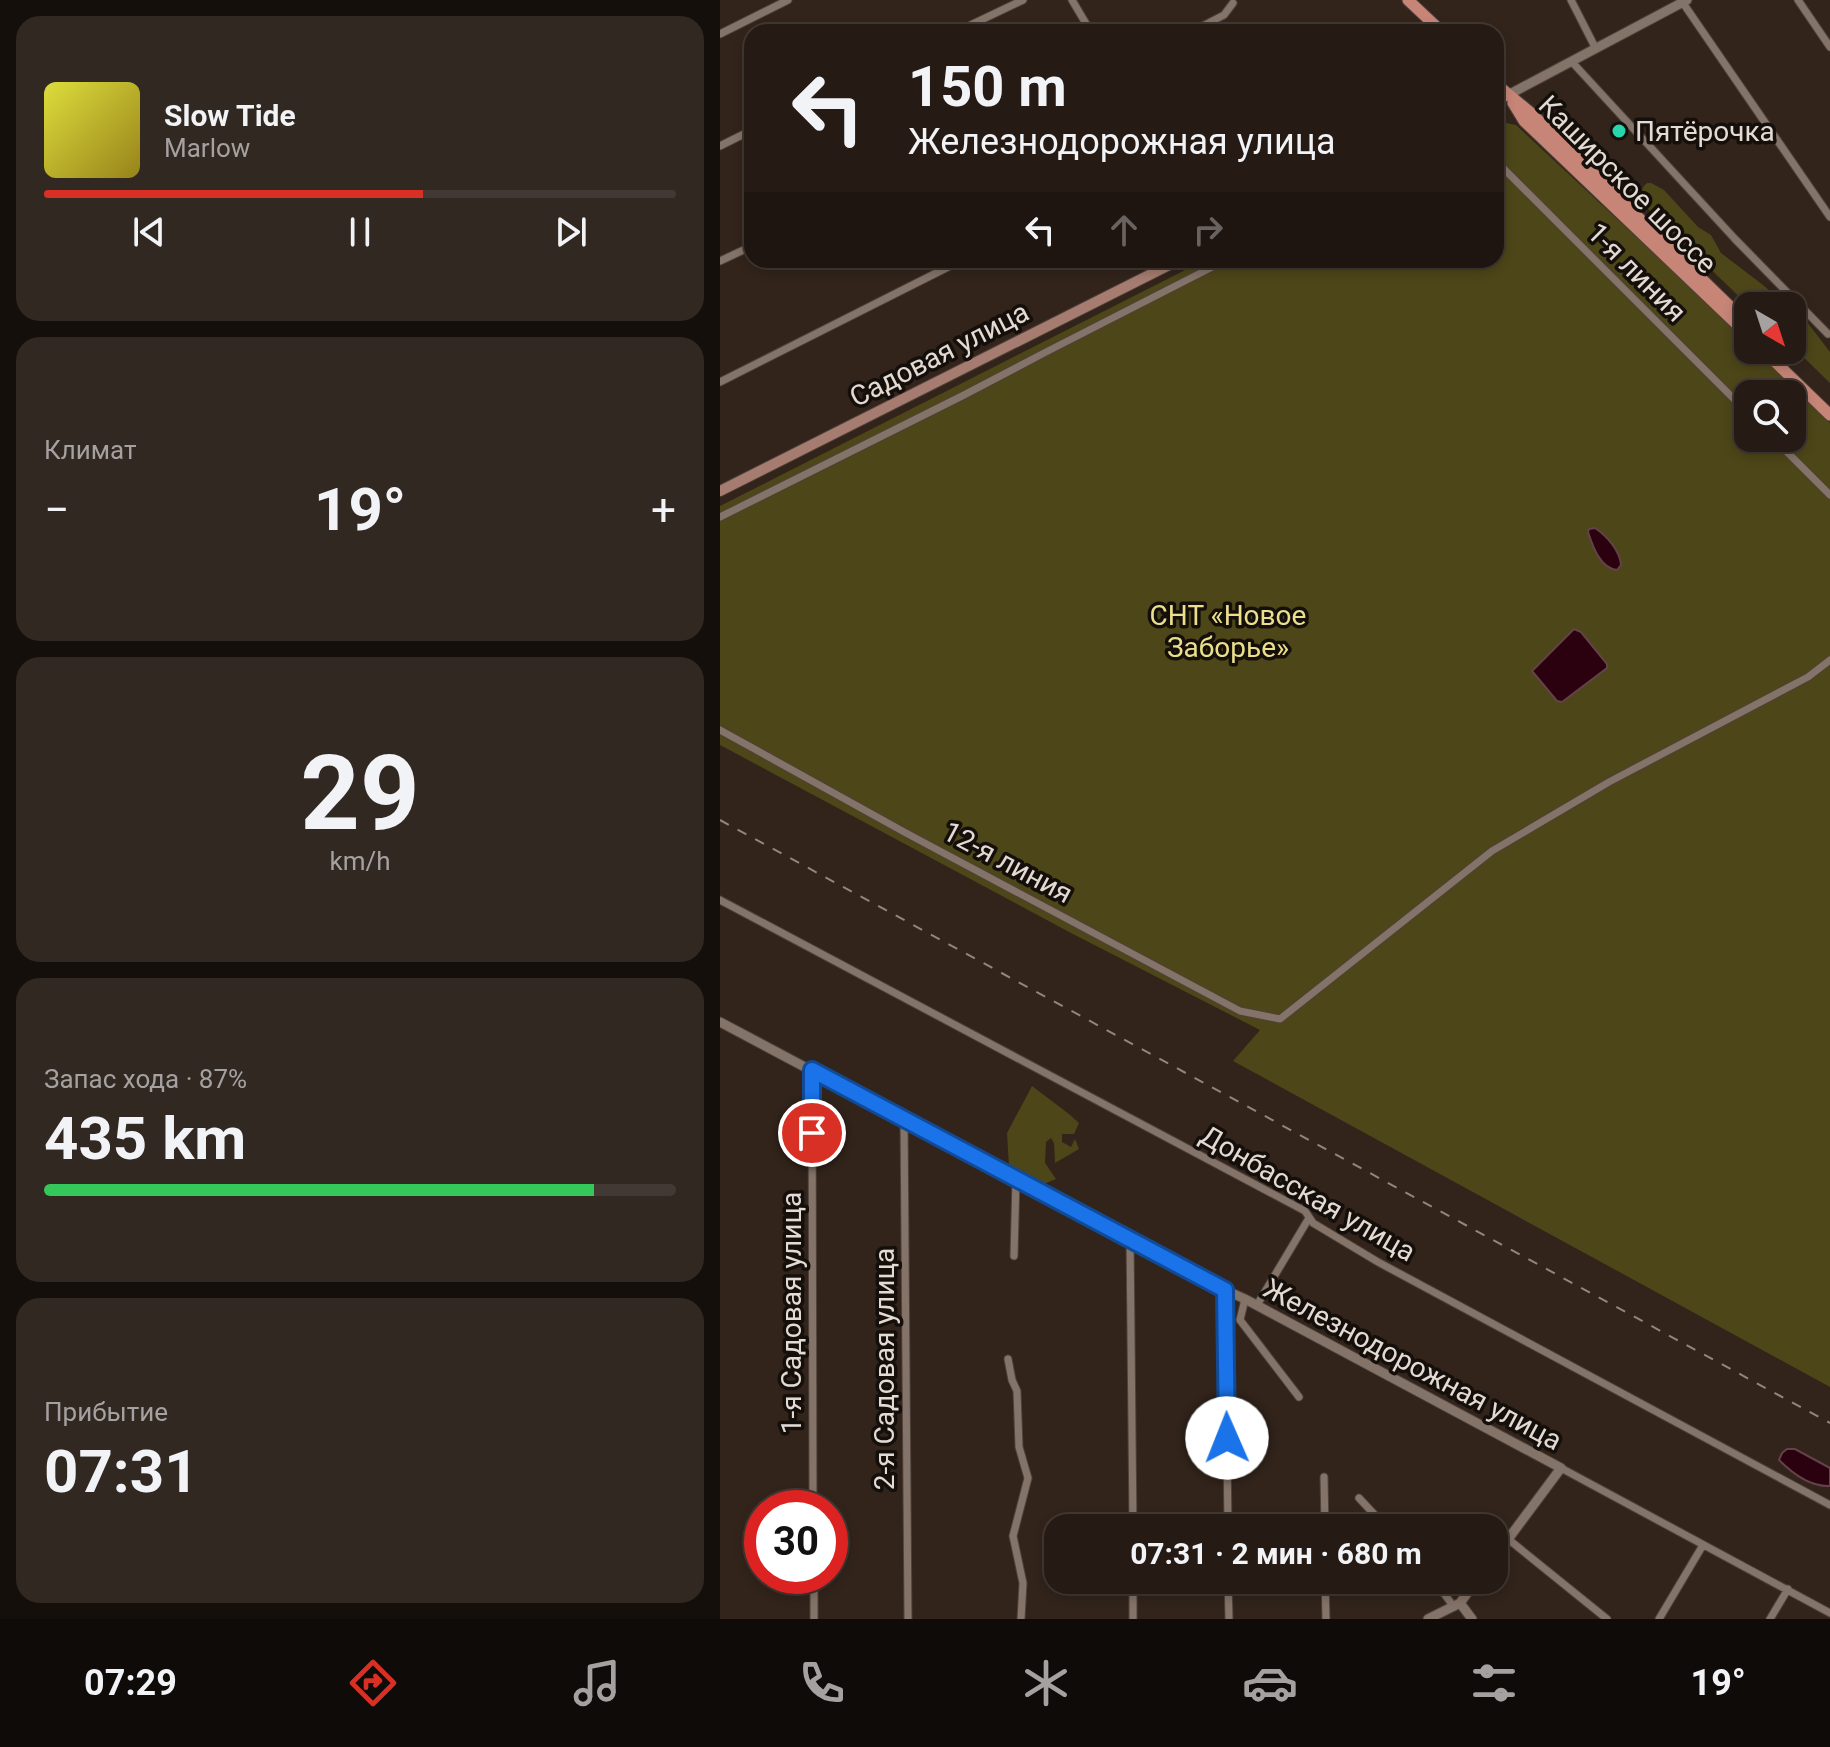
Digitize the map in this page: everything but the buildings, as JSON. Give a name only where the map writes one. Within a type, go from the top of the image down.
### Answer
[{"type":"main road","points":[[1408,0],[1434,24]]},
{"type":"main road","points":[[1504,91],[1508,95],[1504,97]]},
{"type":"main road","name":"Каширское шоссе","points":[[1508,95],[1531,113],[1734,310]]},
{"type":"main road","name":"Каширское шоссе","points":[[1508,95],[1524,121],[1734,322]]},
{"type":"main road","name":"Садовая улица","points":[[720,491],[1163,268]]},
{"type":"main road","points":[[1777,364],[1830,415]]},
{"type":"main road","points":[[1788,364],[1830,405]]},
{"type":"street","points":[[720,34],[788,0]]},
{"type":"street","points":[[973,24],[1023,0]]},
{"type":"street","points":[[1072,0],[1086,24]]},
{"type":"street","points":[[1571,0],[1596,49]]},
{"type":"street","points":[[1798,0],[1830,47]]},
{"type":"street","points":[[1508,95],[1685,1],[1830,217]]},
{"type":"street","points":[[1207,24],[1224,15],[1233,3]]},
{"type":"street","points":[[1572,62],[1735,239],[1828,334]]},
{"type":"street","points":[[720,146],[744,134]]},
{"type":"street","name":"1-я линия","points":[[1504,169],[1734,399]]},
{"type":"street","points":[[720,261],[744,250]]},
{"type":"street","points":[[720,382],[946,268]]},
{"type":"street","points":[[720,517],[1210,268]]},
{"type":"street","points":[[1787,452],[1830,495]]},
{"type":"street","name":"12-я линия","points":[[720,730],[1240,1011],[1280,1019],[1492,851],[1609,782],[1808,677],[1830,660]]},
{"type":"street","name":"Донбасская улица","points":[[720,900],[1305,1211],[1313,1223],[1378,1262],[1830,1505]]},
{"type":"street","name":"Железнодорожная улица","points":[[720,1022],[1257,1305],[1830,1613]]},
{"type":"street","name":"1-я Садовая улица","points":[[812,1070],[813,1490]]},
{"type":"street","name":"2-я Садовая улица","points":[[904,1119],[908,1619]]},
{"type":"street","points":[[1014,1256],[1016,1179]]},
{"type":"street","points":[[1257,1305],[1309,1218]]},
{"type":"street","points":[[1130,1238],[1133,1514]]},
{"type":"street","points":[[1225,1290],[1228,1514]]},
{"type":"street","points":[[1240,1320],[1245,1299]]},
{"type":"street","points":[[1225,1317],[1240,1320],[1299,1397]]},
{"type":"street","points":[[1008,1359],[1017,1391],[1019,1447],[1028,1478],[1013,1536],[1023,1583],[1021,1619]]},
{"type":"street","points":[[1561,1468],[1508,1539],[1607,1619]]},
{"type":"street","points":[[1324,1477],[1325,1514]]},
{"type":"street","points":[[1359,1498],[1374,1514]]},
{"type":"street","points":[[1659,1619],[1703,1545]]},
{"type":"street","points":[[1770,1619],[1788,1589]]},
{"type":"street","points":[[814,1594],[814,1619]]},
{"type":"street","points":[[1133,1594],[1133,1619]]},
{"type":"street","points":[[1228,1594],[1229,1619]]},
{"type":"street","points":[[1325,1594],[1326,1619]]},
{"type":"street","points":[[1447,1594],[1472,1619]]},
{"type":"street","points":[[1428,1619],[1457,1605],[1466,1594]]},
{"type":"green space","name":"СНТ «Новое Заборье»","points":[[1504,123],[1516,125],[1734,328],[1734,364],[1771,364],[1787,380],[1734,380],[1734,452],[1806,452],[1806,399],[1830,423],[1830,1387],[1233,1061],[1260,1030],[1071,933],[720,745],[720,506],[1189,268],[1504,268]]},
{"type":"green space","points":[[1651,183],[1664,190],[1698,227],[1711,235],[1721,253],[1771,292],[1734,292],[1644,205],[1644,185]]},
{"type":"green space","points":[[1806,321],[1830,352],[1830,383],[1806,360]]},
{"type":"green space","points":[[1032,1086],[1079,1123],[1074,1134],[1062,1134],[1062,1142],[1071,1147],[1075,1139],[1079,1149],[1055,1163],[1054,1143],[1051,1138],[1046,1142],[1045,1163],[1056,1179],[1044,1184],[1009,1166],[1007,1133]]},
{"type":"shaded area","points":[[1595,528],[1615,549],[1621,565],[1617,570],[1606,565],[1595,550],[1588,532]]},
{"type":"shaded area","points":[[1574,629],[1581,632],[1607,668],[1562,702],[1557,701],[1532,671]]},
{"type":"shaded area","points":[[1787,1449],[1795,1449],[1830,1468],[1830,1486],[1809,1482],[1784,1465],[1779,1460]]},
{"type":"railway","points":[[720,820],[1830,1423]]},
{"type":"place","name":"Пятёрочка","points":[[1619,131]]},
{"type":"route","points":[[812,1133],[812,1070],[1225,1290],[1227,1438]]}]
